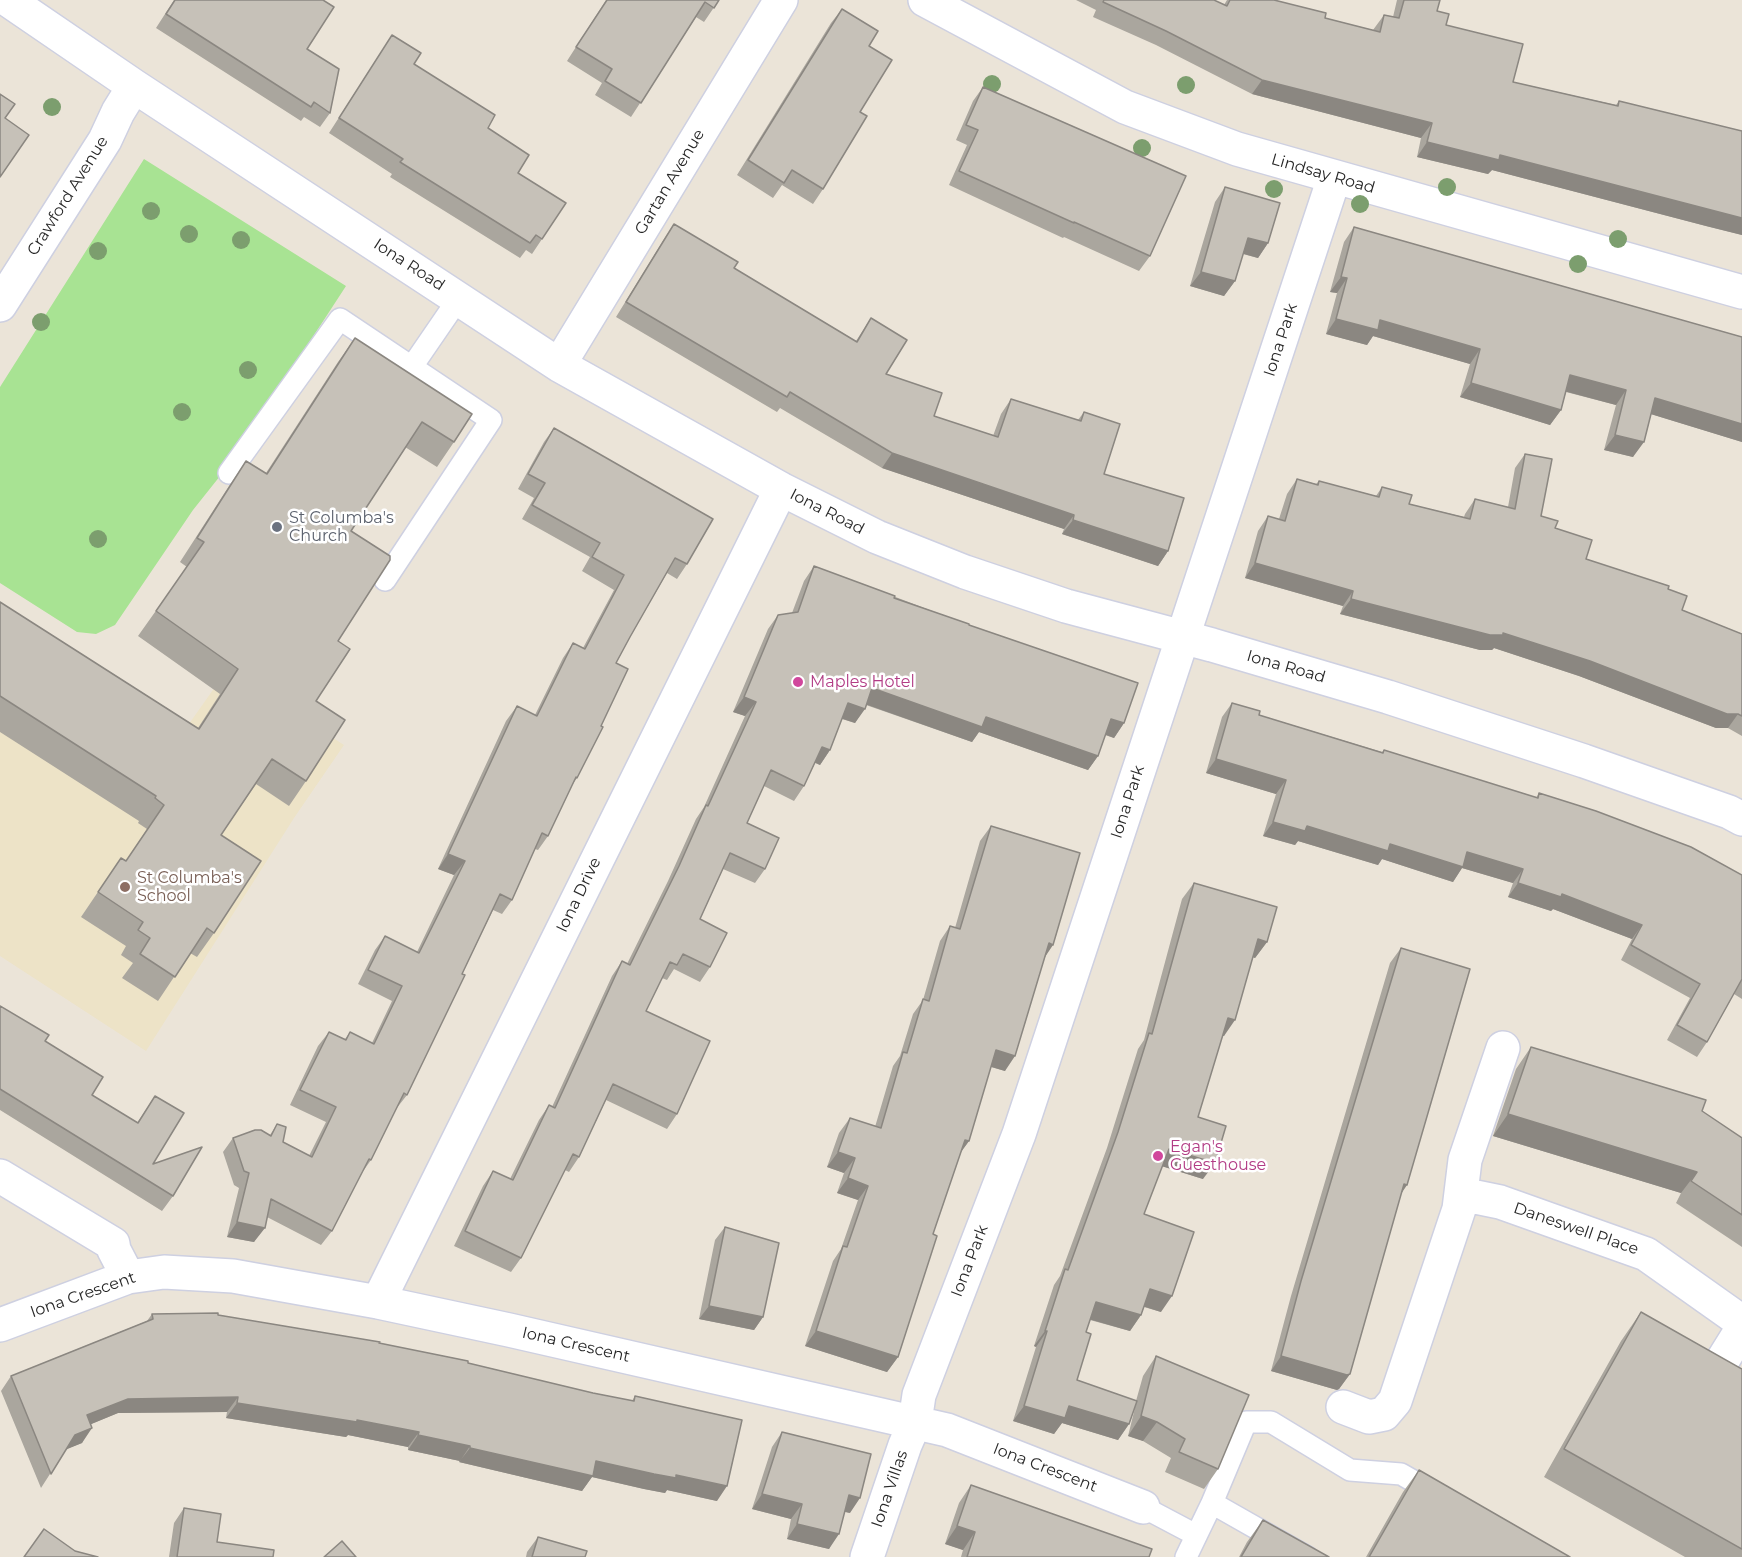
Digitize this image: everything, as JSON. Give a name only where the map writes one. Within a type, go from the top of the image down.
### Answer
[{"type":"street","name":"Iona Road","points":[[8,0],[134,86],[560,365],[781,489],[877,537],[965,572],[1066,606],[1183,637],[1388,697],[1584,761],[1729,812],[1742,819]]},
{"type":"street","name":"Gartan Avenue","points":[[560,365],[782,0]]},
{"type":"street","name":"Lindsay Road","points":[[926,0],[1125,106],[1237,149],[1742,292]]},
{"type":"street","name":"Crawford Avenue","points":[[0,305],[105,140],[134,86]]},
{"type":"street","name":"Iona Park","points":[[915,1422],[919,1395],[1018,1134],[1334,178]]},
{"type":"street","name":"Iona Drive","points":[[378,1302],[781,489]]},
{"type":"street","points":[[1343,1407],[1369,1417],[1384,1414],[1395,1401],[1459,1209],[1465,1160],[1503,1048]]},
{"type":"street","points":[[0,1176],[113,1244],[128,1277]]},
{"type":"street","name":"Daneswell Place","points":[[1461,1194],[1500,1202],[1646,1254],[1742,1322]]},
{"type":"street","name":"Iona Crescent","points":[[0,1325],[128,1277],[164,1272],[233,1276],[378,1302],[948,1430],[1143,1507]]},
{"type":"street","points":[[1724,1358],[1742,1329]]},
{"type":"street","name":"Iona Villas","points":[[867,1557],[915,1422]]},
{"type":"lane","points":[[411,368],[459,298]]},
{"type":"lane","points":[[228,473],[340,319],[491,420],[385,580]]},
{"type":"lane","points":[[1186,1557],[1212,1503],[1246,1422],[1271,1422],[1350,1470],[1401,1474],[1450,1502]]},
{"type":"lane","points":[[1212,1503],[1306,1557]]},
{"type":"lane","points":[[1143,1507],[1196,1535]]},
{"type":"shaded area","name":"St Columba's School","points":[[0,620],[179,738],[227,670],[344,745],[294,818],[146,1051],[0,956]]},
{"type":"green space","points":[[144,159],[346,286],[232,461],[193,510],[115,625],[96,634],[77,632],[0,583],[0,387]]},
{"type":"building","points":[[175,0],[323,0],[334,7],[307,49],[339,69],[330,113],[314,102],[311,107],[166,14]]},
{"type":"building","points":[[607,0],[719,0],[714,8],[705,2],[641,103],[605,81],[612,69],[576,47]]},
{"type":"building","points":[[1104,0],[1214,0],[1227,6],[1230,0],[1274,0],[1326,13],[1325,18],[1380,32],[1384,15],[1399,18],[1404,0],[1440,0],[1437,11],[1449,14],[1446,25],[1523,44],[1513,82],[1618,106],[1619,101],[1742,131],[1742,218],[1500,155],[1499,160],[1427,142],[1432,123],[1262,80],[1103,2]]},
{"type":"building","points":[[842,9],[878,31],[869,46],[892,60],[860,112],[867,116],[823,189],[792,170],[784,183],[748,160]]},
{"type":"building","points":[[392,35],[421,53],[414,64],[495,115],[488,128],[529,155],[518,173],[566,203],[542,239],[536,235],[530,243],[400,162],[403,159],[339,118]]},
{"type":"building","points":[[983,87],[1186,176],[1150,256],[959,171],[978,130],[966,125]]},
{"type":"building","points":[[0,94],[15,104],[5,118],[29,135],[0,177]]},
{"type":"building","points":[[1225,187],[1280,203],[1268,243],[1248,238],[1235,281],[1201,272]]},
{"type":"building","points":[[674,224],[738,262],[734,268],[857,342],[871,318],[907,340],[886,374],[942,393],[934,416],[998,437],[1011,399],[1081,421],[1084,412],[1120,424],[1104,474],[1184,498],[1168,551],[1073,520],[1074,515],[892,453],[790,392],[787,397],[626,302]]},
{"type":"building","points":[[1354,227],[1742,337],[1742,424],[1655,398],[1644,442],[1615,435],[1626,390],[1570,375],[1561,410],[1471,383],[1480,349],[1380,320],[1378,330],[1336,319],[1347,278],[1341,277]]},
{"type":"building","points":[[355,338],[472,414],[454,442],[422,422],[351,531],[390,556],[390,560],[338,641],[350,649],[316,701],[345,720],[306,781],[272,759],[221,835],[261,861],[214,933],[207,928],[175,977],[140,954],[150,938],[138,930],[143,922],[98,892],[121,858],[126,861],[164,805],[155,798],[156,796],[0,696],[0,602],[199,729],[238,669],[156,611],[204,542],[197,538],[246,461],[267,474]]},
{"type":"building","points":[[554,428],[713,519],[687,564],[675,558],[616,663],[628,669],[601,726],[603,727],[548,836],[542,833],[512,900],[500,894],[462,974],[465,975],[407,1095],[404,1093],[332,1231],[271,1199],[265,1228],[237,1222],[249,1173],[244,1171],[233,1138],[255,1130],[261,1130],[271,1136],[277,1124],[286,1127],[283,1142],[312,1157],[336,1107],[300,1090],[329,1032],[346,1040],[350,1032],[374,1044],[402,986],[368,970],[385,936],[419,953],[465,861],[448,854],[517,706],[537,716],[573,643],[585,649],[624,575],[592,557],[600,543],[532,505],[545,483],[528,474]]},
{"type":"building","points":[[1525,454],[1552,459],[1541,516],[1558,521],[1555,528],[1592,540],[1586,559],[1669,586],[1668,589],[1687,596],[1682,610],[1742,634],[1742,716],[1727,714],[1590,661],[1503,633],[1503,635],[1490,635],[1351,599],[1353,591],[1255,563],[1268,516],[1285,521],[1297,479],[1318,485],[1319,481],[1379,497],[1382,487],[1412,495],[1409,504],[1470,519],[1475,499],[1515,509]]},
{"type":"building","points":[[814,566],[895,596],[894,598],[1138,683],[1124,723],[1111,719],[1098,756],[986,717],[982,727],[872,688],[865,709],[848,703],[830,750],[822,747],[804,786],[771,770],[747,823],[779,838],[765,869],[730,853],[700,919],[727,933],[710,967],[683,954],[677,965],[670,962],[646,1011],[710,1041],[677,1114],[613,1084],[579,1157],[573,1154],[521,1258],[465,1231],[493,1171],[513,1180],[549,1105],[555,1108],[622,961],[630,965],[756,702],[744,697],[778,615],[798,612]]},
{"type":"building","points":[[1232,703],[1260,711],[1259,715],[1383,753],[1384,750],[1538,798],[1539,793],[1596,811],[1691,847],[1742,875],[1742,979],[1707,1042],[1677,1025],[1700,984],[1631,945],[1642,925],[1562,894],[1561,897],[1518,883],[1523,869],[1467,852],[1463,867],[1390,844],[1388,851],[1307,826],[1305,831],[1273,822],[1286,780],[1216,759]]},
{"type":"building","points":[[991,826],[1080,853],[1053,945],[1049,943],[1015,1056],[996,1050],[969,1141],[965,1140],[933,1234],[937,1236],[898,1357],[816,1331],[843,1246],[847,1247],[868,1186],[848,1178],[855,1158],[838,1152],[850,1118],[881,1128],[903,1052],[907,1053],[923,999],[929,1001],[950,926],[960,929]]},
{"type":"building","points":[[1194,883],[1277,907],[1267,942],[1258,939],[1235,1020],[1228,1018],[1198,1117],[1226,1126],[1215,1163],[1169,1149],[1144,1214],[1194,1232],[1172,1296],[1150,1289],[1141,1315],[1096,1302],[1086,1332],[1091,1334],[1077,1380],[1137,1401],[1129,1424],[1069,1406],[1065,1418],[1024,1406],[1065,1269],[1068,1270],[1118,1132],[1149,1033],[1152,1034]]},
{"type":"building","points":[[1401,948],[1470,969],[1407,1185],[1404,1184],[1350,1374],[1347,1375],[1281,1356],[1301,1281]]},
{"type":"building","points":[[0,1006],[49,1035],[45,1041],[103,1077],[92,1095],[138,1123],[155,1096],[184,1113],[153,1164],[202,1147],[173,1196],[0,1089]]},
{"type":"building","points":[[1531,1047],[1706,1100],[1702,1111],[1742,1138],[1742,1215],[1691,1181],[1697,1172],[1508,1114]]},
{"type":"building","points":[[725,1227],[779,1243],[763,1317],[709,1306]]},
{"type":"building","points":[[1641,1312],[1742,1369],[1742,1549],[1564,1449]]},
{"type":"building","points":[[218,1313],[218,1315],[380,1342],[468,1361],[468,1363],[593,1393],[634,1401],[635,1396],[742,1420],[727,1486],[676,1475],[676,1478],[654,1474],[596,1461],[593,1476],[418,1435],[419,1432],[357,1420],[357,1422],[237,1403],[238,1397],[128,1399],[87,1415],[92,1428],[75,1435],[51,1474],[11,1376],[153,1319],[152,1314]]},
{"type":"building","points":[[1156,1356],[1249,1395],[1218,1469],[1179,1452],[1185,1439],[1157,1422],[1141,1416]]},
{"type":"building","points":[[782,1432],[871,1454],[860,1498],[849,1495],[839,1534],[797,1524],[802,1504],[762,1494]]},
{"type":"building","points":[[1419,1470],[1570,1557],[1369,1557]]},
{"type":"building","points":[[971,1485],[1152,1549],[1149,1557],[967,1557],[975,1532],[957,1526]]},
{"type":"building","points":[[184,1508],[221,1514],[217,1542],[274,1550],[273,1557],[177,1557]]},
{"type":"building","points":[[1263,1520],[1329,1557],[1241,1557]]},
{"type":"building","points":[[44,1529],[75,1551],[98,1557],[24,1557]]},
{"type":"building","points":[[538,1537],[587,1551],[585,1557],[532,1557]]},
{"type":"building","points":[[342,1541],[356,1557],[324,1557]]},
{"type":"place","name":"St Columba's Church","points":[[277,527]]},
{"type":"place","name":"Maples Hotel","points":[[798,682]]},
{"type":"place","name":"St Columba's School","points":[[125,887]]},
{"type":"place","name":"Egan's Guesthouse","points":[[1158,1156]]}]
